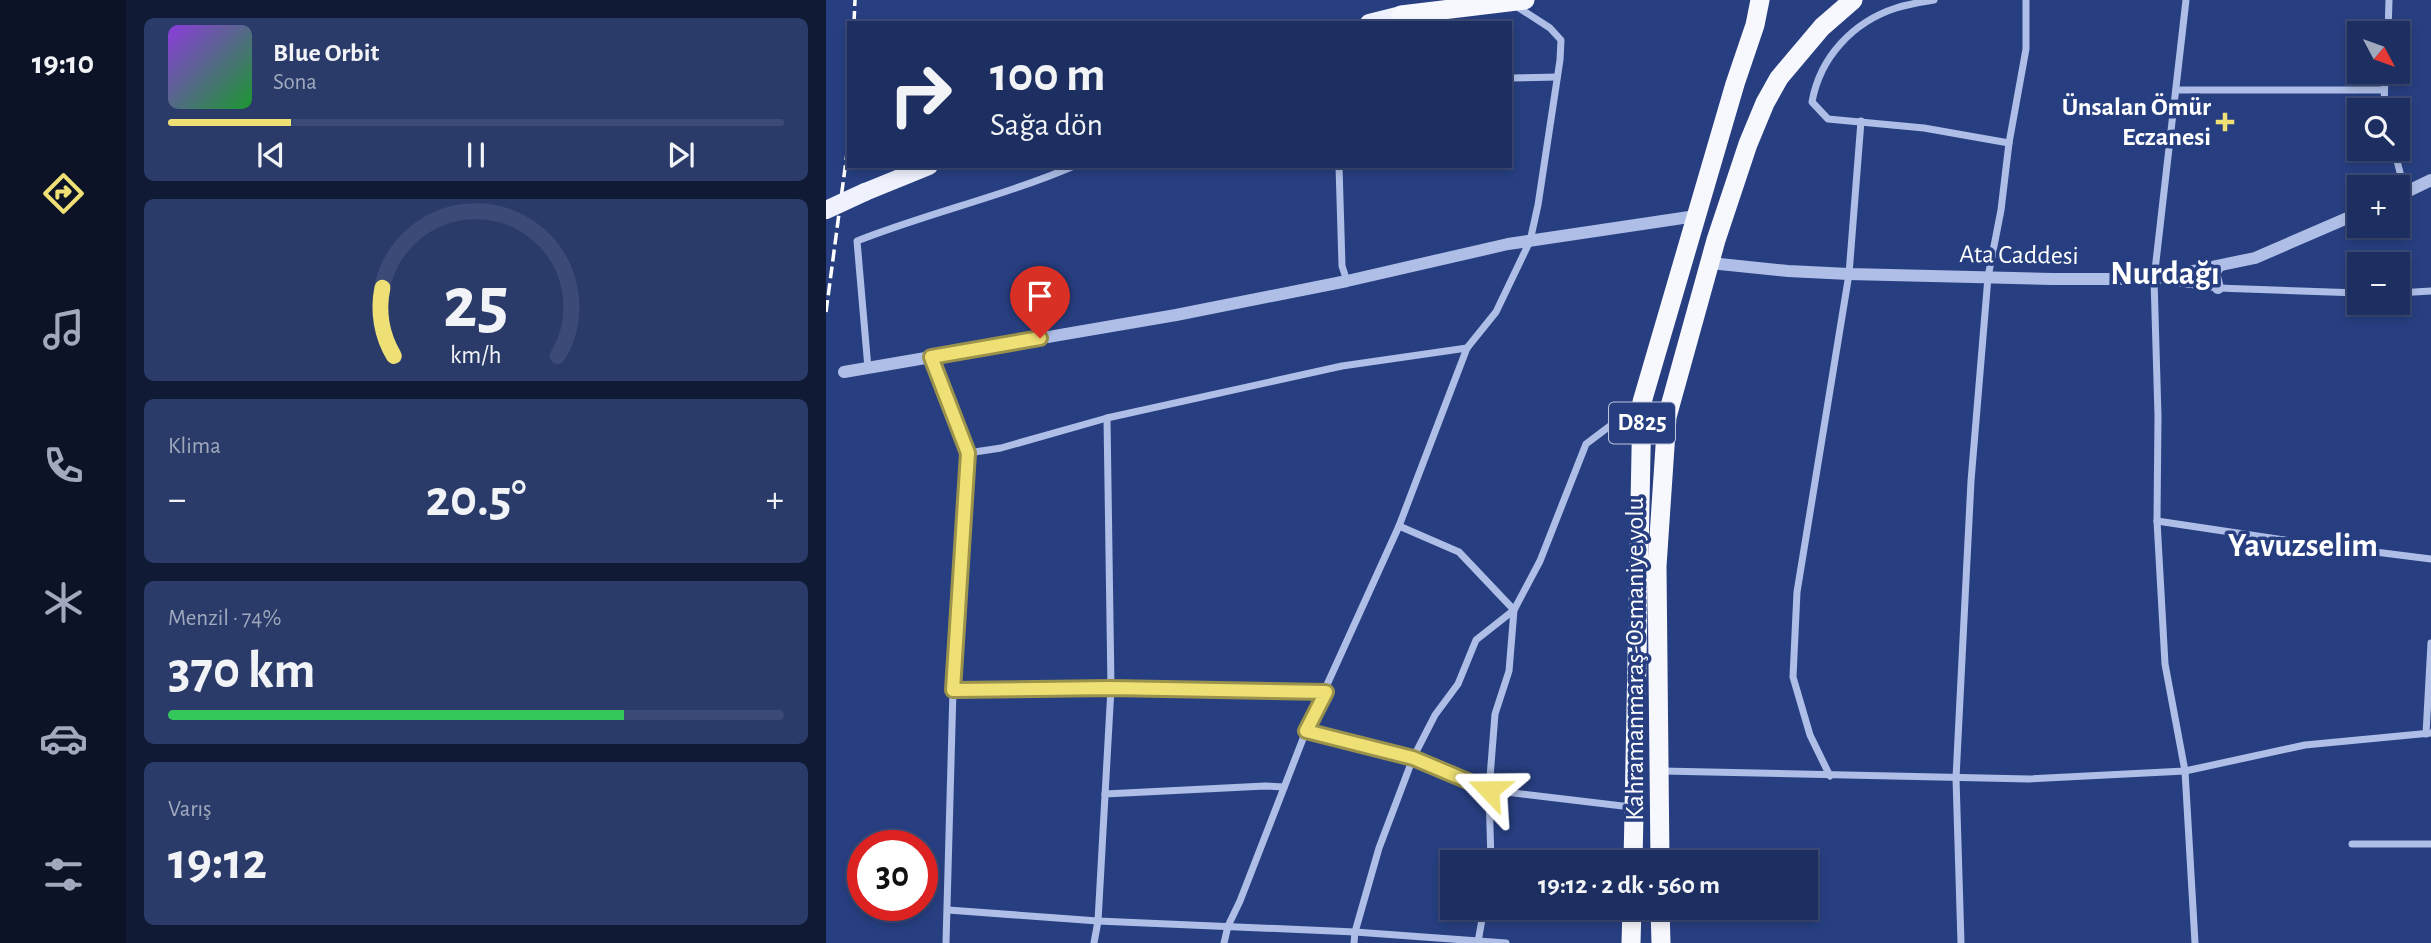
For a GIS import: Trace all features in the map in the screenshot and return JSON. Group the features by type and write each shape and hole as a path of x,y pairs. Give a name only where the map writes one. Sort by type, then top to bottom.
{"highway":[{"path":"1401,15 1462,0"},
{"name":"Kahramanmaraş-Osmaniye yolu","path":"1633,850 1642,402 1755,25 1760,0"},
{"name":"Kahramanmaraş-Osmaniye yolu","path":"1660,850 1657,566 1667,417 1710,263 1748,144 1765,103 1779,78 1822,27 1853,0"},
{"path":"1401,15 1518,1"},
{"path":"1631,943 1632,920"},
{"path":"1660,920 1661,943"}],"main road":[{"path":"1377,21 1401,15"},
{"path":"826,210 924,168"}],"street":[{"path":"1934,0 1896,8 1857,27 1830,54 1815,84 1812,102 1828,119 1924,128 2009,143"},
{"path":"1961,943 1956,778 1971,481 1988,277 2026,50 2026,0"},
{"path":"2186,0 2154,279 2158,416 2157,521 2165,664 2185,771 2195,943"},
{"path":"2388,21 2389,0"},
{"path":"1224,943 1228,926 1306,731 1326,692 1399,526 1467,348 1496,312 1530,241 1538,205 1561,40 1518,1"},
{"path":"1512,78 1556,77"},
{"path":"2384,84 2384,98"},
{"path":"2176,90 2384,90"},
{"path":"1830,776 1810,735 1793,677 1797,592 1849,274 1861,121"},
{"path":"868,368 857,241 1037,182 1069,168"},
{"path":"1339,168 1342,266 1347,281"},
{"path":"2410,190 2431,180"},
{"path":"844,372 1176,315 1530,241 1696,216"},
{"name":"Ata Caddesi","path":"1710,263 1849,274 2154,279 2255,258 2347,218"},
{"path":"2218,288 2214,273 2219,265"},
{"path":"2154,279 2218,288 2347,293"},
{"path":"2410,292 2431,290"},
{"path":"968,453 1001,448 1107,418 1342,366 1467,348"},
{"path":"931,357 968,453 953,690 946,943"},
{"path":"1491,850 1489,790 1495,714 1509,671 1514,610 1540,561 1586,444 1642,402"},
{"path":"1094,943 1098,921 1111,688 1107,418"},
{"path":"2157,521 2431,559"},
{"path":"1399,526 1459,552 1514,610"},
{"path":"1354,943 1379,848 1413,758 1435,715 1458,684 1476,640 1514,610"},
{"path":"1660,771 2029,779 2185,771 2305,744 2428,733 2431,643"},
{"path":"953,690 1111,688 1326,692"},
{"path":"1306,731 1413,758 1489,790 1633,807"},
{"path":"1105,794 1284,787"},
{"path":"2352,844 2431,844"},
{"path":"948,910 1098,921 1355,932 1506,943"},
{"path":"1478,941 1482,920"}],"railway":[{"path":"854,21 855,0"},
{"path":"826,312 847,153"}],"place":[{"name":"Ünsalan Ömür Eczanesi","path":"2225,122"}],"district":[{"name":"Nurdağı","path":"2165,274"},
{"name":"Yavuzselim","path":"2303,546"}],"route":[{"path":"1040,338 931,357 968,453 953,690 1111,688 1326,692 1306,731 1413,758 1489,790"}]}
